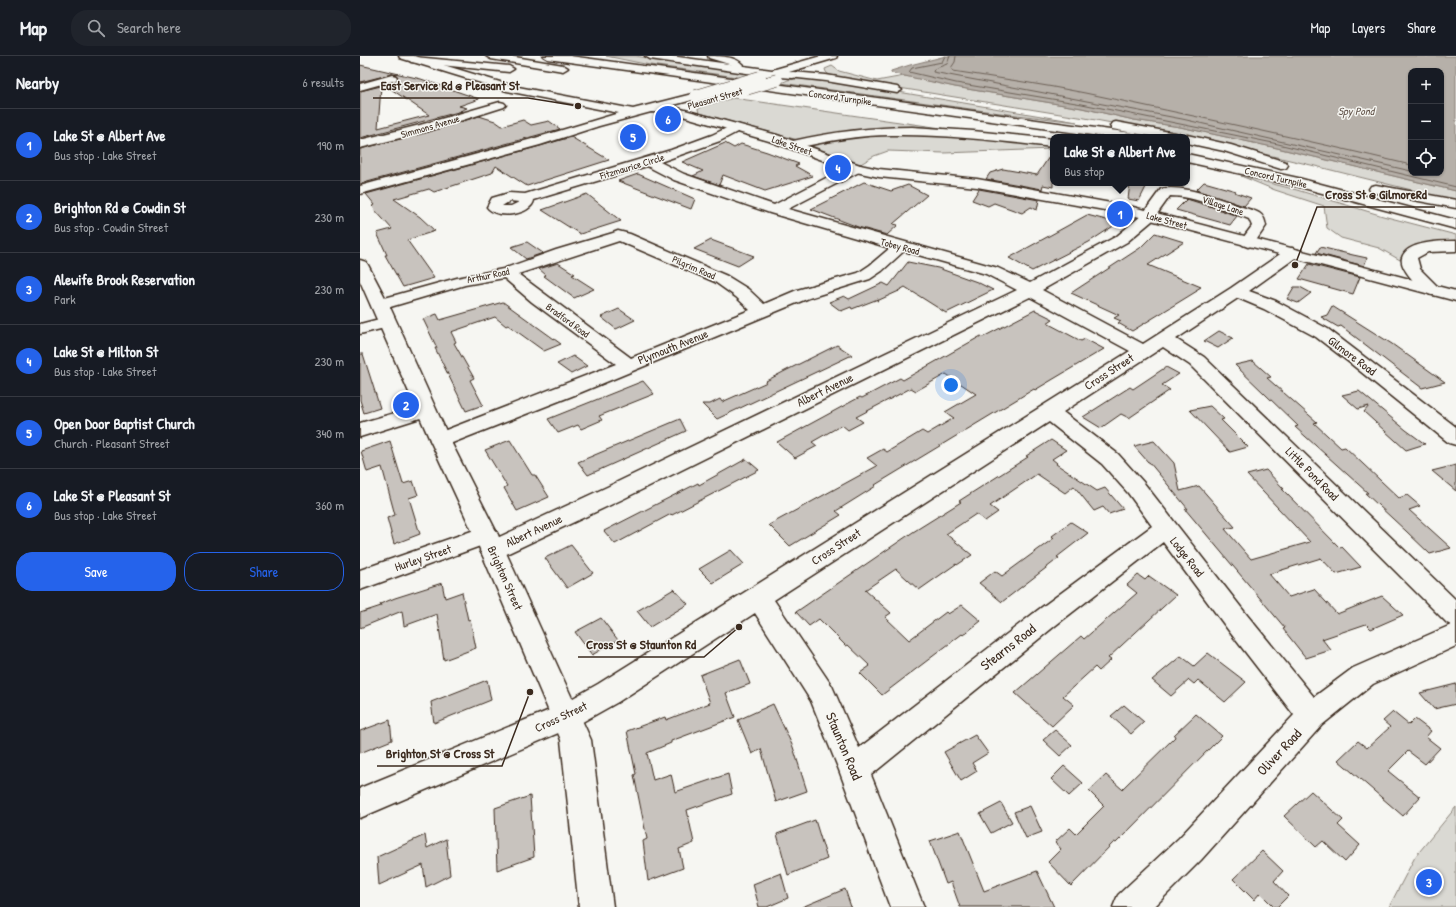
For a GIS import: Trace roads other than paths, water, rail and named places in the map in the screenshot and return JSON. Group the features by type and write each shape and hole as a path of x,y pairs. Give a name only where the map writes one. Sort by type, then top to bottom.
{"main road":[{"path":"404,56 511,89 600,107 636,112"},
{"name":"Concord Turnpike","path":"491,56 1108,134"},
{"name":"Concord Turnpike","path":"548,56 666,79 1050,136"},
{"path":"595,56 633,63 666,79"},
{"path":"650,56 736,68 775,76"},
{"path":"713,56 736,63 738,65 736,68"},
{"name":"Pleasant Street","path":"652,111 673,110 714,98 832,56"},
{"name":"Pleasant Street","path":"360,190 652,111 760,77 793,75 844,56"},
{"path":"415,60 567,75"},
{"path":"823,65 822,72 826,78"},
{"path":"793,75 826,78 911,92"},
{"path":"360,87 392,78"},
{"name":"Simmons Avenue","path":"360,144 424,128 500,105"},
{"path":"595,123 602,119 605,115 605,110 600,107"},
{"name":"Lake Street","path":"673,110 793,144 833,161 856,168 885,173 982,184 1149,215 1456,296"},
{"path":"1019,110 1158,134"},
{"name":"Lake Street","path":"636,112 652,111 735,128"},
{"name":"Pleasant Street","path":"536,142 595,123 636,112"},
{"name":"Fitzmaurice Circle","path":"526,198 703,143 735,128"},
{"path":"793,144 855,134 907,131 943,132 1050,143"},
{"path":"1190,140 1227,148 1288,167"},
{"name":"Concord Turnpike","path":"1190,147 1288,167 1348,182"},
{"name":"Concord Turnpike","path":"1190,159 1298,182 1456,225"},
{"name":"Tobey Road","path":"648,161 679,177 775,210 974,265 1002,275 1143,351"},
{"path":"775,210 856,168"},
{"path":"1456,204 1369,188 1456,211"},
{"name":"Village Lane","path":"1149,215 1166,192 1190,194 1218,202 1257,218 1258,226 1248,242"},
{"name":"Albert Avenue","path":"489,543 614,493 1030,290 1122,239 1149,215"},
{"name":"Arthur Road","path":"360,330 383,314 463,280 507,273 562,252 618,236"},
{"name":"Pilgrim Road","path":"618,236 625,237 721,279 742,293 762,311"},
{"name":"Plymouth Avenue","path":"440,440 570,390 803,294 864,276 876,268 901,246"},
{"path":"1433,290 1413,269 1410,262 1411,256 1416,251 1424,248 1456,246"},
{"name":"Cross Street","path":"360,803 567,716 629,681 758,596 1237,292 1292,253"},
{"name":"Brighton Street","path":"360,265 489,543 567,716 576,740 579,753 596,907"},
{"name":"Bradford Road","path":"507,273 538,298 629,365"},
{"name":"Gilmore Road","path":"1237,292 1270,305 1322,333 1456,438"},
{"name":"Little Pond Road","path":"1162,339 1198,362 1456,616"},
{"path":"360,430 426,410"},
{"name":"Lodge Road","path":"1048,411 1110,459 1136,488 1165,528 1312,716"},
{"name":"Stearns Road","path":"854,770 1098,577 1165,528"},
{"name":"Hurley Street","path":"360,580 489,543"},
{"name":"Staunton Road","path":"758,596 822,695 854,770 907,907"},
{"name":"Oliver Road","path":"1130,907 1190,848 1312,716 1363,676 1456,634"}],"water":[{"name":"Spy Pond","path":"946,56 1456,56 1456,191 1277,148 1180,127 1134,120 1082,108 955,87 891,73 891,71"}],"place":[{"name":"East Service Rd @ Pleasant St","path":"578,106"},
{"name":"Lake St @ Pleasant St","path":"668,119"},
{"name":"Open Door Baptist Church","path":"633,137"},
{"name":"Lake St @ Milton St","path":"838,168"},
{"name":"Lake St @ Albert Ave","path":"1120,214"},
{"name":"Cross St @ GilmoreRd","path":"1295,265"},
{"name":"Brighton Rd @ Cowdin St","path":"406,405"},
{"name":"Cross St @ Staunton Rd","path":"739,627"},
{"name":"Brighton St @ Cross St","path":"530,692"},
{"name":"Alewife Brook Reservation","path":"1429,882"}]}
